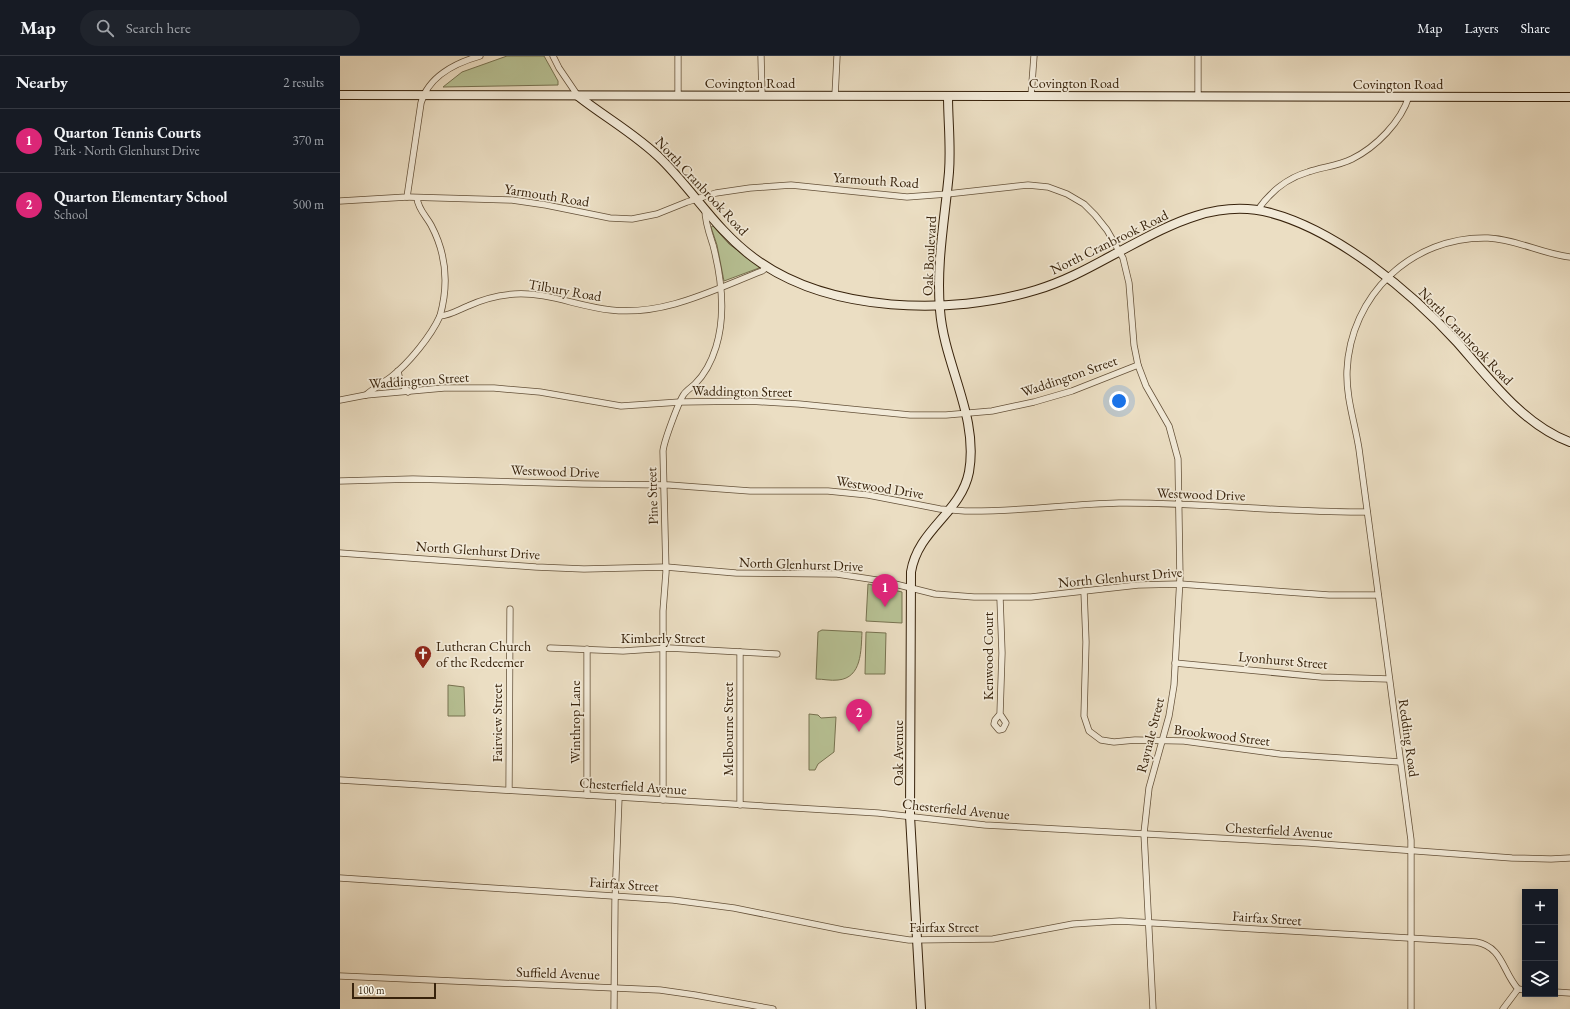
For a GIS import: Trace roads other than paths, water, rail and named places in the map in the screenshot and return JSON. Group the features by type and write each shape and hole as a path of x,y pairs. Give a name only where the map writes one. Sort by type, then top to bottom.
{"street":[{"path":"407,197 423,96 428,87 443,73 458,63 480,56"},
{"path":"552,56 564,78 578,96"},
{"path":"678,56 678,96"},
{"path":"761,56 762,96"},
{"path":"835,96 837,56"},
{"path":"1031,96 1034,56"},
{"path":"1198,56 1198,96"},
{"path":"340,95 578,96"},
{"name":"Covington Road","path":"578,96 1570,97"},
{"name":"North Cranbrook Road","path":"578,96 648,147 676,174 732,240 767,267 799,283 845,298 897,304 939,304 990,300 1034,290 1078,274 1163,229 1194,216 1225,210 1257,211 1282,217 1319,233 1350,252 1386,278 1436,320 1518,407 1548,431 1570,442"},
{"name":"Oak Boulevard","path":"948,96 950,148 947,194 940,247 939,304 949,358 966,414 970,448 969,472 962,493 950,510"},
{"path":"1257,211 1266,199 1287,182 1307,172 1352,159 1368,149 1382,137 1396,120 1404,109 1409,96"},
{"name":"Yarmouth Road","path":"340,201 407,197 512,200 622,219 649,216 696,199 730,190 791,186 887,196 947,194 1023,185 1037,185 1053,189 1076,199 1090,209 1107,230 1120,252 1129,283 1138,365 1146,386 1169,426 1175,444 1178,466"},
{"path":"366,395 398,371 430,333 440,316 446,283 444,261 440,244 430,223 420,209 417,198"},
{"name":"Pine Street","path":"663,800 663,648 666,567 663,446 684,394 704,372 716,347 721,318 720,287 714,250 705,219 705,210"},
{"name":"Redding Road","path":"1411,1009 1412,850 1388,678 1362,471 1348,396 1348,362 1351,343 1371,297 1386,278 1398,267 1422,252 1442,244 1471,238 1504,240 1570,257"},
{"name":"Tilbury Road","path":"440,316 449,316 482,300 516,294 549,297 612,310 644,310 673,305 762,271 767,267"},
{"name":"Waddington Street","path":"340,400 366,395 451,388 494,388 540,392 621,406 680,402 749,401 799,404 910,415 966,414 1014,407 1048,398 1138,365"},
{"path":"398,371 400,381 408,392"},
{"name":"Raynale Street","path":"1153,1009 1144,834 1149,788 1163,740 1171,704 1175,663 1180,584 1180,504 1178,466"},
{"name":"Westwood Drive","path":"340,481 406,479 664,485 737,491 847,492 950,510 980,511 1104,504 1180,504 1310,512 1367,512"},
{"name":"Oak Avenue","path":"920,1009 910,816 912,569 918,550 929,533 950,510"},
{"name":"North Glenhurst Drive","path":"340,553 543,567 592,569 666,567 736,573 850,575 940,595 1000,598 1138,585 1180,584 1313,594 1378,595"},
{"name":"Brookwood Street","path":"1084,591 1086,648 1084,716 1086,726 1093,735 1107,741 1163,740 1200,743 1280,754 1400,762"},
{"name":"Kenwood Court","path":"1000,598 1002,653 1000,714"},
{"name":"Fairview Street","path":"509,790 510,609"},
{"name":"Kimberly Street","path":"550,648 623,651 663,648 777,654"},
{"name":"Winthrop Lane","path":"587,649 587,795"},
{"name":"Melbourne Street","path":"740,652 740,806"},
{"name":"Lyonhurst Street","path":"1175,663 1320,677 1388,678"},
{"name":"Chesterfield Avenue","path":"340,780 910,816 985,825 1412,850 1509,858 1570,858"},
{"path":"614,1009 615,895 619,797"},
{"name":"Fairfax Street","path":"340,878 615,895 728,907 850,931 917,940 993,939 1073,924 1099,921 1148,922 1476,942 1489,946 1496,953 1511,981 1518,989"},
{"name":"Suffield Avenue","path":"340,976 614,987 695,994 773,1009"},
{"path":"1503,1009 1518,989 1522,990"},
{"path":"1558,992 1570,993"}],"place":[{"name":"Quarton Tennis Courts","path":"885,607"},
{"name":"Lutheran Church of the Redeemer","path":"423,669"},
{"name":"Quarton Elementary School","path":"859,732"}]}
